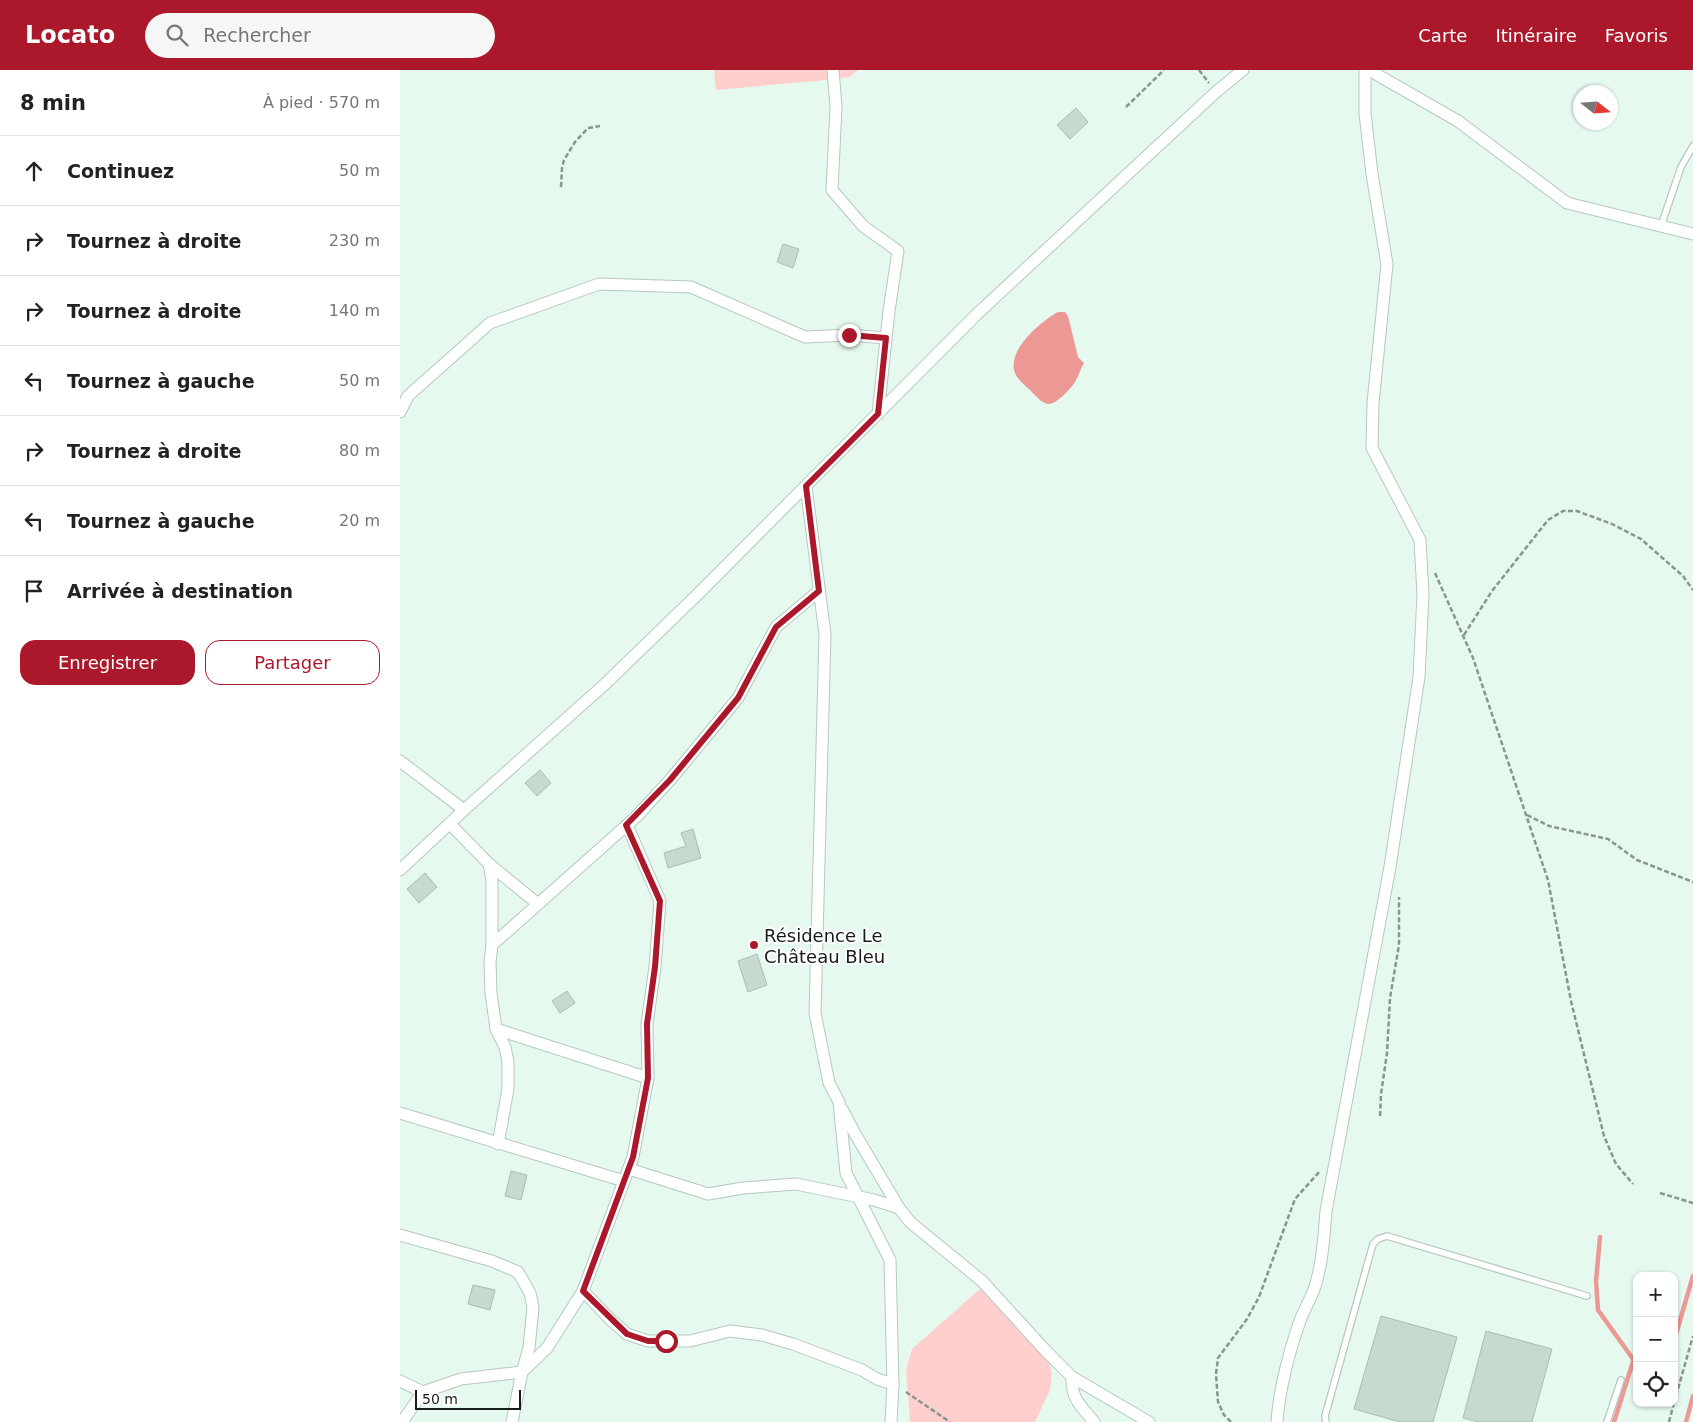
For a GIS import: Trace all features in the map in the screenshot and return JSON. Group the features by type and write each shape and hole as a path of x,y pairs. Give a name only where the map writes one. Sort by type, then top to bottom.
{"street":[{"path":"833,70 836,107 832,190 862,226 898,251 878,414"},
{"path":"400,870 604,685 697,595 976,314 1216,92 1243,70"},
{"path":"1276,1422 1291,1352 1301,1318 1316,1284 1324,1248 1326,1211 1390,867 1419,677 1423,594 1420,540 1372,448 1373,403 1387,264 1371,165 1365,113 1367,70 1458,121 1567,203 1693,234"},
{"path":"400,412 408,396 490,323 599,284 692,287 805,337 849,335 886,338"},
{"path":"806,486 825,634 815,1013 829,1083 854,1132 899,1208 910,1222 982,1281 1045,1350 1072,1376 1150,1422"},
{"path":"492,945 626,825 670,780 738,698 776,627 819,591"},
{"path":"400,762 464,810"},
{"path":"450,824 489,864 538,904"},
{"path":"402,1422 423,1392 461,1379 522,1372 547,1348 583,1291 633,1157 648,1078 647,1024 655,967 660,901 626,825"},
{"path":"489,864 492,880 491,993 496,1029 505,1047 508,1062 508,1089 498,1144"},
{"path":"496,1029 648,1078"},
{"path":"839,1102 846,1173 890,1260 894,1384 891,1422"},
{"path":"400,1113 624,1181"},
{"path":"628,1169 708,1194 743,1188 796,1184 899,1208"},
{"path":"400,1235 492,1261 518,1272 530,1293 533,1306 529,1348 512,1422"},
{"path":"583,1291 627,1334 648,1341 690,1341 730,1331 762,1335 793,1344 862,1370 877,1379 894,1384"},
{"path":"1072,1376 1075,1399 1094,1422"},
{"path":"400,1381 423,1392"}],"lane":[{"path":"1661,226 1682,167 1693,146"},
{"path":"1326,1422 1326,1416 1373,1244 1378,1239 1388,1236 1587,1296"},
{"path":"1607,1422 1620,1380"}],"path":[{"path":"1126,107 1164,70"},
{"path":"560,187 564,160 575,142 588,128 600,126"},
{"path":"1464,635 1492,591 1548,520 1564,511 1577,510 1612,524 1641,539 1683,576 1693,590"},
{"path":"1432,566 1473,658 1548,880 1571,1001 1604,1136 1616,1164 1633,1184"},
{"path":"1525,814 1549,826 1608,839 1637,860 1693,882"},
{"path":"1380,1116 1380,1094 1387,1053 1390,998 1399,945 1399,893"},
{"path":"1231,1422 1224,1415 1218,1402 1216,1374 1218,1358 1247,1319 1259,1296 1295,1199 1311,1179 1336,1157"},
{"path":"1660,1193 1693,1203"},
{"path":"1678,1389 1693,1336"},
{"path":"894,1384 950,1422"},
{"path":"1669,1422 1673,1407"}],"shaded area":[{"path":"714,70 858,70 850,77 716,90"},
{"path":"1058,312 1065,312 1068,316 1078,357 1084,363 1068,391 1060,399 1048,404 1041,400 1020,380 1015,373 1014,364 1020,346 1035,329"},
{"path":"980,1289 1048,1356 1052,1375 1050,1390 1035,1422 910,1422 906,1370 912,1349"}],"building":[{"path":"1076,108 1088,122 1070,139 1057,125"},
{"path":"783,244 799,249 793,268 777,262"},
{"path":"540,770 551,783 537,796 525,783"},
{"path":"693,829 701,858 668,868 664,853 686,846 681,833"},
{"path":"425,873 437,887 419,903 407,889"},
{"path":"757,954 767,985 748,992 738,961"},
{"path":"567,991 575,1003 560,1013 552,1001"},
{"path":"511,1171 527,1175 521,1200 505,1196"},
{"path":"473,1285 495,1290 490,1310 468,1304"},
{"path":"1381,1316 1457,1337 1433,1422 1400,1422 1354,1409"},
{"path":"1486,1331 1552,1349 1532,1422 1479,1422 1463,1418"}],"waterway":[{"path":"1600,1237 1596,1281 1598,1310 1633,1359"},
{"path":"1678,1327 1693,1276"},
{"path":"1614,1422 1633,1362"},
{"path":"1686,1422 1693,1396"}],"place":[{"name":"Résidence Le Château Bleu","path":"754,945"}],"route":[{"path":"666,1341 648,1341 627,1334 583,1291 633,1157 648,1078 647,1024 655,967 660,901 626,825 636,817 670,780 738,698 776,627 819,591 806,486 878,414 886,338 849,335"}]}
